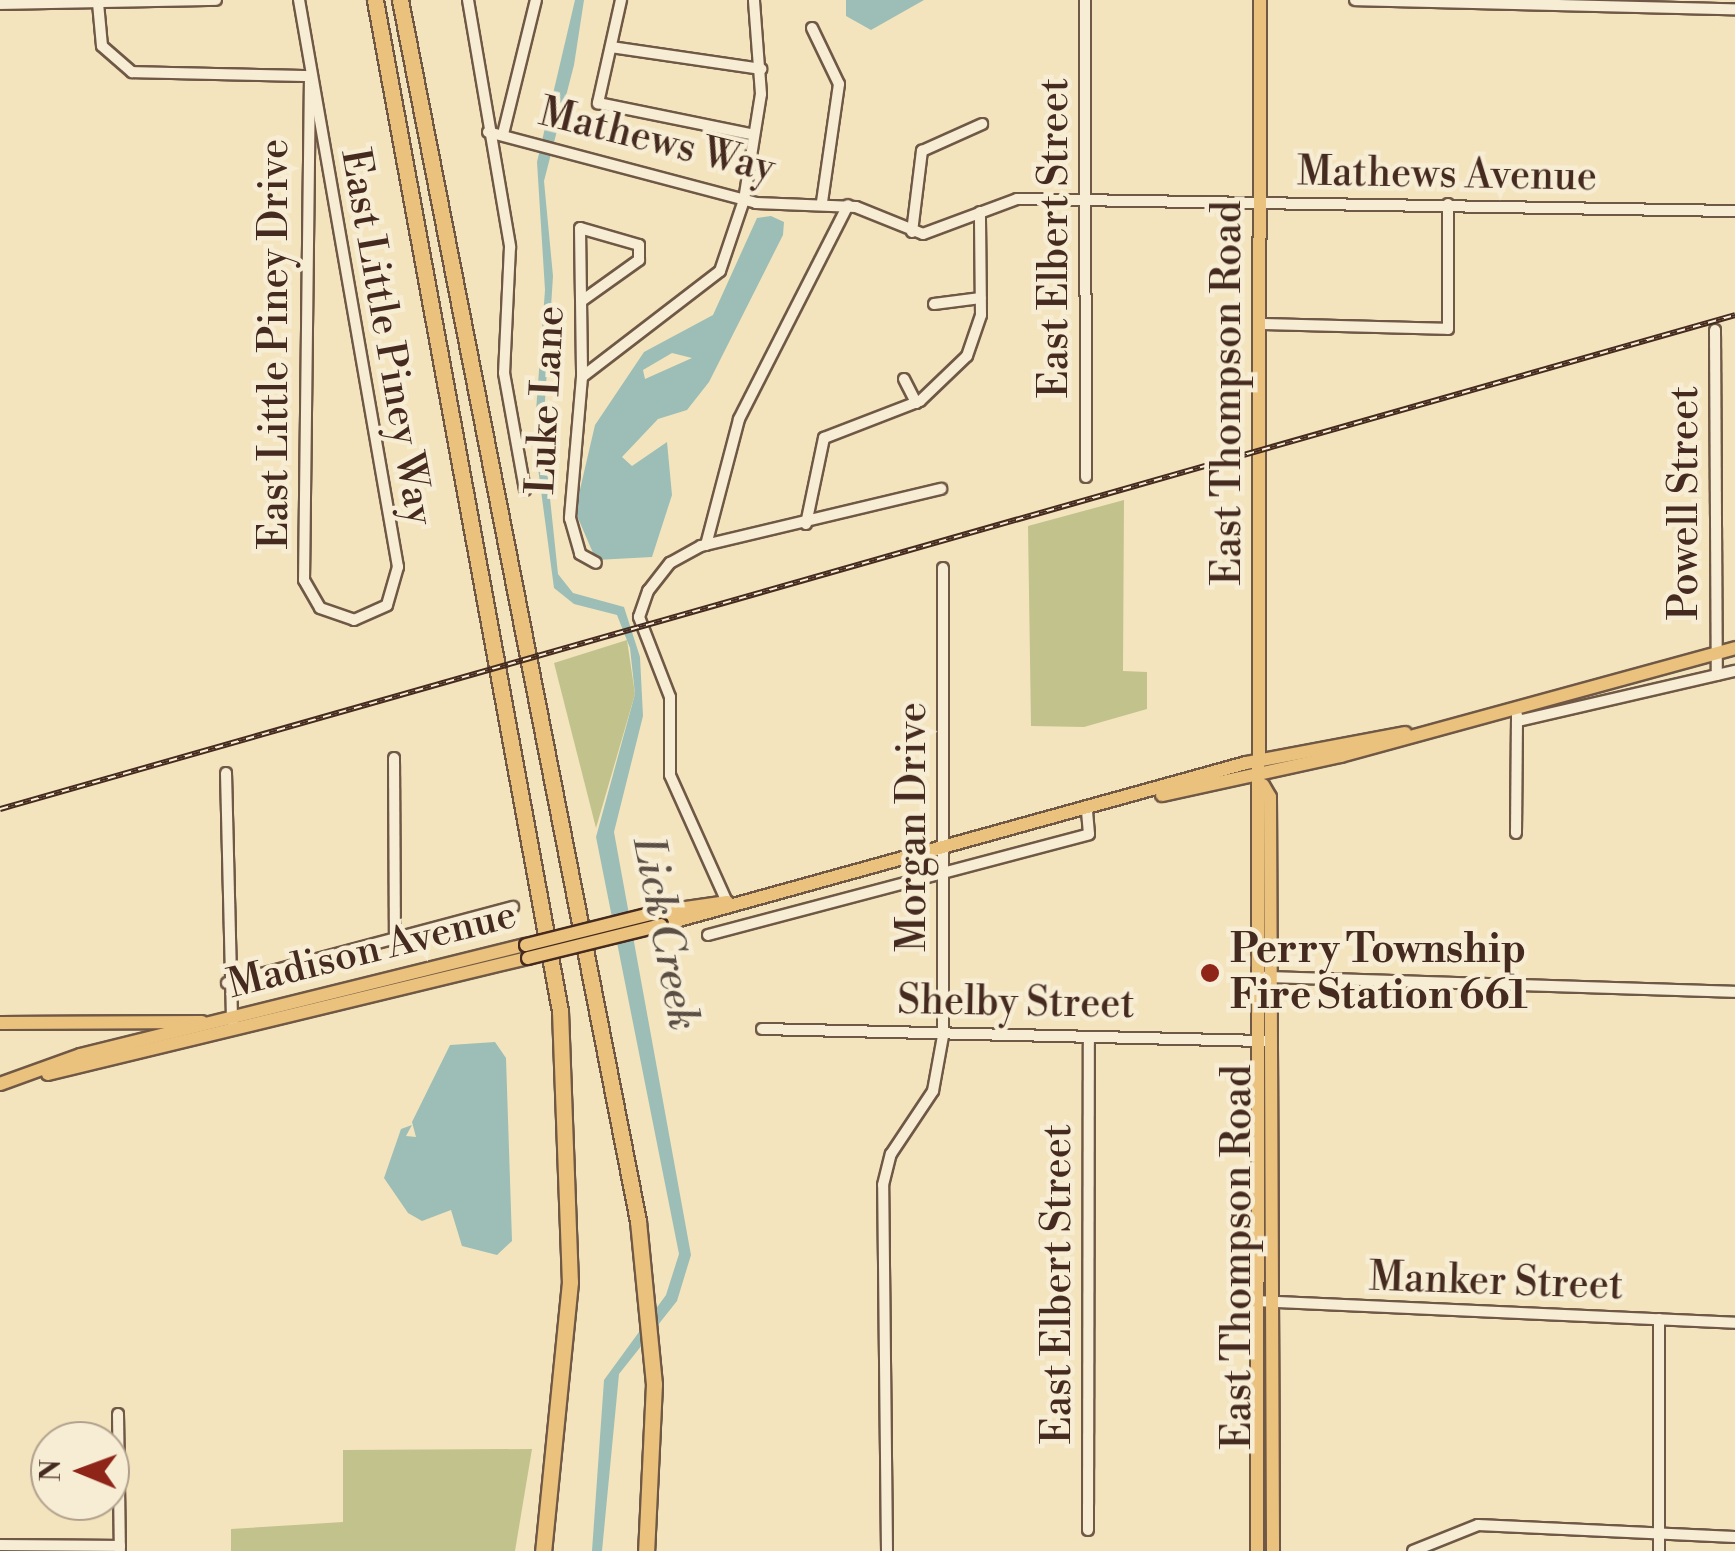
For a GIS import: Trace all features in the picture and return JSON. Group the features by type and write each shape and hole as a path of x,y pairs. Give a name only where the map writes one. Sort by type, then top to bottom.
{"highway":[{"path":"375,0 560,1011 571,1251 544,1551"},
{"path":"400,0 646,1282 653,1362 657,1551"},
{"path":"646,1551 654,1424"}],"main road":[{"name":"East Thompson Road","path":"1257,1550 1254,977 1263,780 1260,0"},
{"name":"Madison Avenue","path":"1146,796 1263,780 1405,733 1735,648"},
{"name":"Madison Avenue","path":"0,1084 210,1039 233,1026 1146,796 1263,759 1405,733"},
{"name":"East Thompson Road","path":"1263,780 1270,797 1273,1551"},
{"path":"0,1022 213,1022"},
{"name":"Madison Avenue","path":"36,1075 119,1046 213,1022 233,1026"},
{"path":"108,1023 210,1039"},
{"path":"108,1023 119,1046"},
{"path":"1257,1550 1273,1551"}],"street":[{"path":"0,4 216,0"},
{"path":"468,0 511,252 504,378 525,490"},
{"path":"503,134 536,0"},
{"path":"621,0 598,103 751,134"},
{"path":"582,377 713,283 744,200 761,69 754,0"},
{"name":"East Elbert Street","path":"1084,0 1086,477"},
{"path":"1355,0 1735,9"},
{"path":"98,2 102,46 132,72 310,76"},
{"name":"East Little Piney Way","path":"301,2 324,170 398,567 393,595 370,616 342,620 320,608"},
{"path":"812,28 839,84 822,202"},
{"path":"611,46 761,69"},
{"name":"East Little Piney Drive","path":"310,76 305,172 304,580 320,608"},
{"path":"806,524 824,438 916,403 964,362 981,298 980,212 943,232 912,232 922,151 982,124"},
{"name":"Mathews Way","path":"488,132 744,200 848,205 912,232"},
{"path":"305,172 324,170"},
{"name":"Mathews Avenue","path":"980,212 1013,200 1735,211"},
{"path":"1259,324 1448,329 1448,204"},
{"path":"706,545 739,419 848,205"},
{"name":"Luke Lane","path":"583,300 643,250 580,228 582,377 570,518 580,554 596,564"},
{"path":"934,304 981,298"},
{"name":"Powell Street","path":"1715,330 1717,675"},
{"path":"904,379 916,403"},
{"path":"726,902 672,783 669,694 641,628 648,591 673,560 706,545 941,489"},
{"name":"Morgan Drive","path":"887,1551 882,1185 891,1154 933,1091 944,1036 942,568"},
{"path":"1518,721 1735,671"},
{"path":"1514,703 1518,721 1516,833"},
{"path":"394,758 395,938"},
{"path":"226,773 227,983 233,1026"},
{"path":"708,935 1089,834 1087,811"},
{"path":"227,983 513,908"},
{"path":"1254,977 1735,992"},
{"name":"Shelby Street","path":"762,1028 944,1036 1270,1041"},
{"name":"East Elbert Street","path":"1088,1530 1089,1038"},
{"name":"Manker Street","path":"1255,1301 1735,1322"},
{"path":"1658,1319 1659,1551"},
{"path":"0,1545 120,1548 118,1414"},
{"path":"1413,1551 1481,1525 1735,1536"},
{"path":"1273,1551 1280,1551"}],"green space":[{"path":"1124,500 1123,671 1147,672 1147,709 1084,727 1031,726 1028,526"},
{"path":"627,640 635,694 596,828 554,663"},
{"path":"532,1449 515,1551 231,1551 231,1529 343,1522 343,1450"}],"water":[{"name":"Lick Creek","path":"575,0 584,0 574,65 544,181 553,276 543,432 558,574 573,593 624,607 640,657 643,716 614,832 691,1255 677,1301 619,1374 602,1551 592,1551 604,1380 666,1295 679,1254 596,837 635,694 630,648 617,615 574,604 554,588 534,438 545,290 537,162"},
{"path":"846,0 924,0 871,30 846,16"},
{"path":"771,216 784,222 783,235 709,382 687,410 658,419 622,457 632,466 667,442 672,495 652,557 596,560 575,511 595,425 644,352 713,315 757,218","holes":["672,353 692,358 645,379 643,370"]},
{"path":"495,1042 506,1058 512,1241 497,1255 462,1246 451,1210 422,1221 408,1213 384,1178 401,1129 412,1125 406,1136 416,1137 412,1122 450,1045"}],"railway":[{"path":"0,809 1735,315"}],"place":[{"name":"Perry Township Fire Station 661","path":"1210,973"}]}
